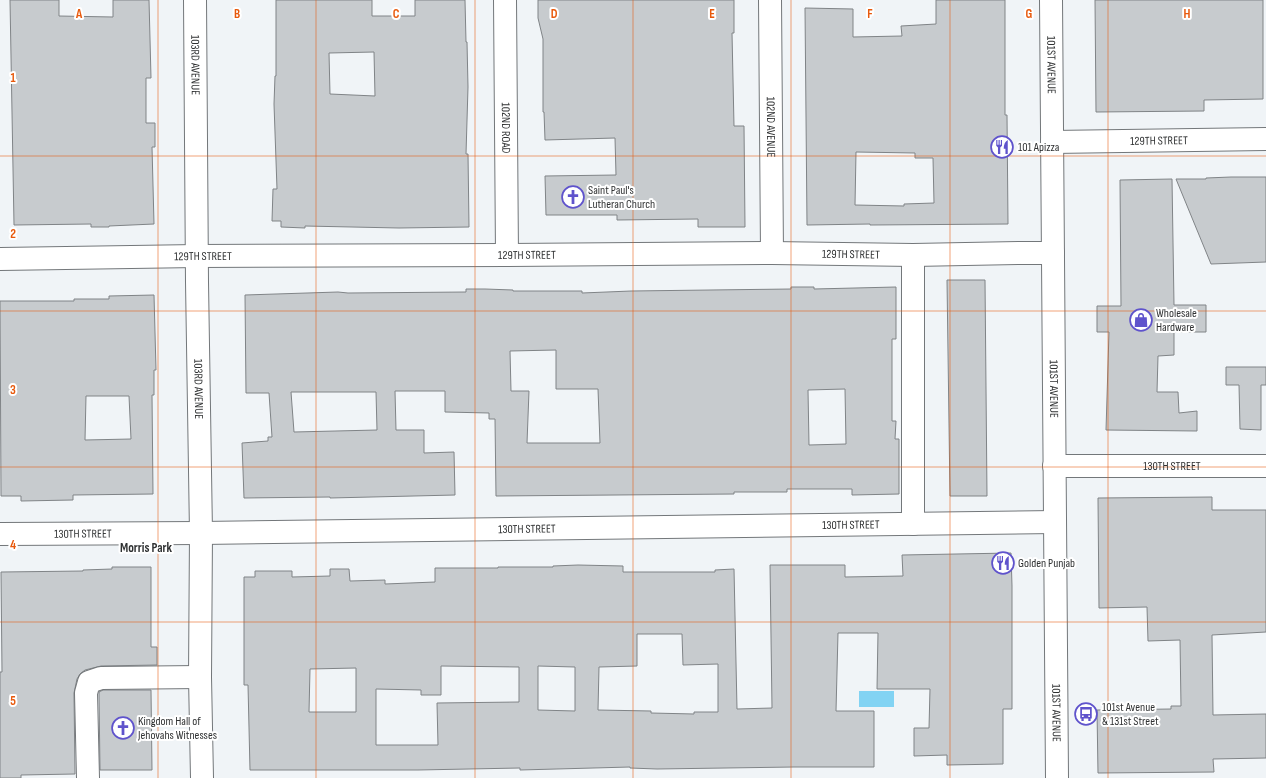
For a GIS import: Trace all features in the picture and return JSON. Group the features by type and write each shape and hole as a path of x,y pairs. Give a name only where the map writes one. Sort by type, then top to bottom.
{"street":[{"name":"103RD AVENUE","path":"195,0 201,533 200,677 202,778"},
{"name":"102ND ROAD","path":"505,0 507,255"},
{"name":"102ND AVENUE","path":"770,0 772,253"},
{"name":"101ST AVENUE","path":"1051,0 1057,778"},
{"name":"129TH STREET","path":"1052,142 1266,139"},
{"name":"129TH STREET","path":"0,259 197,256 772,253 913,255 1053,253"},
{"path":"912,524 913,255"},
{"name":"130TH STREET","path":"1054,466 1266,466"},
{"name":"130TH STREET","path":"0,534 201,533 1055,522"},
{"path":"88,778 86,693 89,682 101,678 200,677"}],"water":[{"path":"859,691 894,691 894,707 859,707"}],"building":[{"path":"10,0 59,0 59,16 113,17 113,0 149,0 151,78 146,78 146,123 155,123 155,147 152,147 154,224 109,227 91,227 91,224 14,225"},
{"path":"276,0 372,0 372,16 415,16 415,0 465,0 468,87 466,154 468,154 469,227 399,228 305,226 305,228 281,227 281,221 272,221 273,189 277,189 274,104 276,76","holes":["374,52 375,96 330,94 329,53"]},
{"path":"538,0 734,0 734,33 732,33 734,126 744,126 745,227 698,227 698,219 617,220 617,215 546,215 545,176 616,175 615,138 545,140 543,112 543,39 538,18"},
{"path":"936,0 1005,0 1005,115 1007,115 1008,224 807,225 805,8 853,9 853,37 902,36 901,26 936,24","holes":["856,152 915,153 915,158 933,158 934,203 904,204 904,206 855,205"]},
{"path":"1095,0 1263,0 1263,99 1204,100 1204,111 1096,112"},
{"path":"1266,177 1266,262 1211,264 1176,179"},
{"path":"1172,179 1174,305 1206,305 1206,332 1174,332 1174,355 1158,356 1157,392 1178,392 1179,413 1197,411 1197,431 1106,430 1109,332 1097,332 1097,306 1121,306 1120,180"},
{"path":"947,280 985,280 987,496 950,496"},
{"path":"791,287 814,287 814,289 896,287 896,339 892,339 892,421 896,421 895,439 899,439 899,494 852,495 852,489 787,489 787,492 734,492 734,494 496,496 495,419 489,419 489,413 445,412 445,391 395,391 396,430 424,430 424,453 454,452 455,495 330,498 244,498 242,443 268,441 268,437 272,437 269,393 246,393 245,295 338,292 466,292 466,289 582,291 582,293 791,289","holes":["556,350 556,389 598,389 600,443 527,443 529,391 511,391 510,351","845,389 846,444 809,445 808,390","291,392 376,392 377,430 294,432"]},
{"path":"154,295 156,370 154,370 154,395 152,395 153,494 73,495 73,500 21,501 21,496 1,496 0,301 74,301 74,299 109,299 109,296","holes":["86,396 129,396 131,439 85,440"]},
{"path":"1226,367 1266,367 1266,385 1261,385 1261,430 1240,429 1239,385 1226,385"},
{"path":"1212,497 1212,510 1266,510 1266,632 1212,635 1213,715 1266,714 1266,758 1213,759 1214,772 1098,773 1097,710 1171,709 1171,706 1181,706 1180,640 1148,641 1147,607 1099,608 1098,498"},
{"path":"1011,553 1012,709 1003,709 1003,764 947,765 947,755 914,756 914,728 929,728 930,689 877,689 878,633 838,633 836,711 874,711 874,767 657,769 630,767 520,770 520,768 418,770 250,770 248,685 244,685 244,577 255,577 255,571 292,571 292,577 330,576 330,569 349,569 350,581 385,580 385,584 435,582 435,568 553,567 578,565 623,566 623,572 715,572 715,570 734,569 737,709 772,708 770,565 845,565 845,577 903,576 902,555","holes":["637,634 682,634 683,665 718,664 718,712 694,712 694,714 651,713 651,711 598,710 599,667 637,666","441,666 519,667 519,702 437,703 438,745 376,745 376,689 421,690 421,695 441,695","538,666 575,667 575,711 538,710","356,668 356,712 309,712 310,669"]},
{"path":"112,567 151,567 151,647 157,647 157,665 101,666 85,670 80,674 77,679 74,693 75,774 21,775 21,778 0,778 0,672 2,672 1,572 83,571 112,569"},
{"name":"Kingdom Hall of Jehovahs Witnesses","path":"103,690 151,690 152,770 100,770 99,692"}],"place":[{"name":"101 Apizza","path":"1002,147"},
{"name":"Saint Paul's Lutheran Church","path":"573,197"},
{"name":"Wholesale Hardware","path":"1141,320"},
{"name":"Golden Punjab","path":"1003,563"},
{"name":"101st Avenue & 131st Street","path":"1086,714"},
{"name":"Kingdom Hall of Jehovahs Witnesses","path":"123,728"}],"district":[{"name":"Morris Park","path":"146,548"}]}
